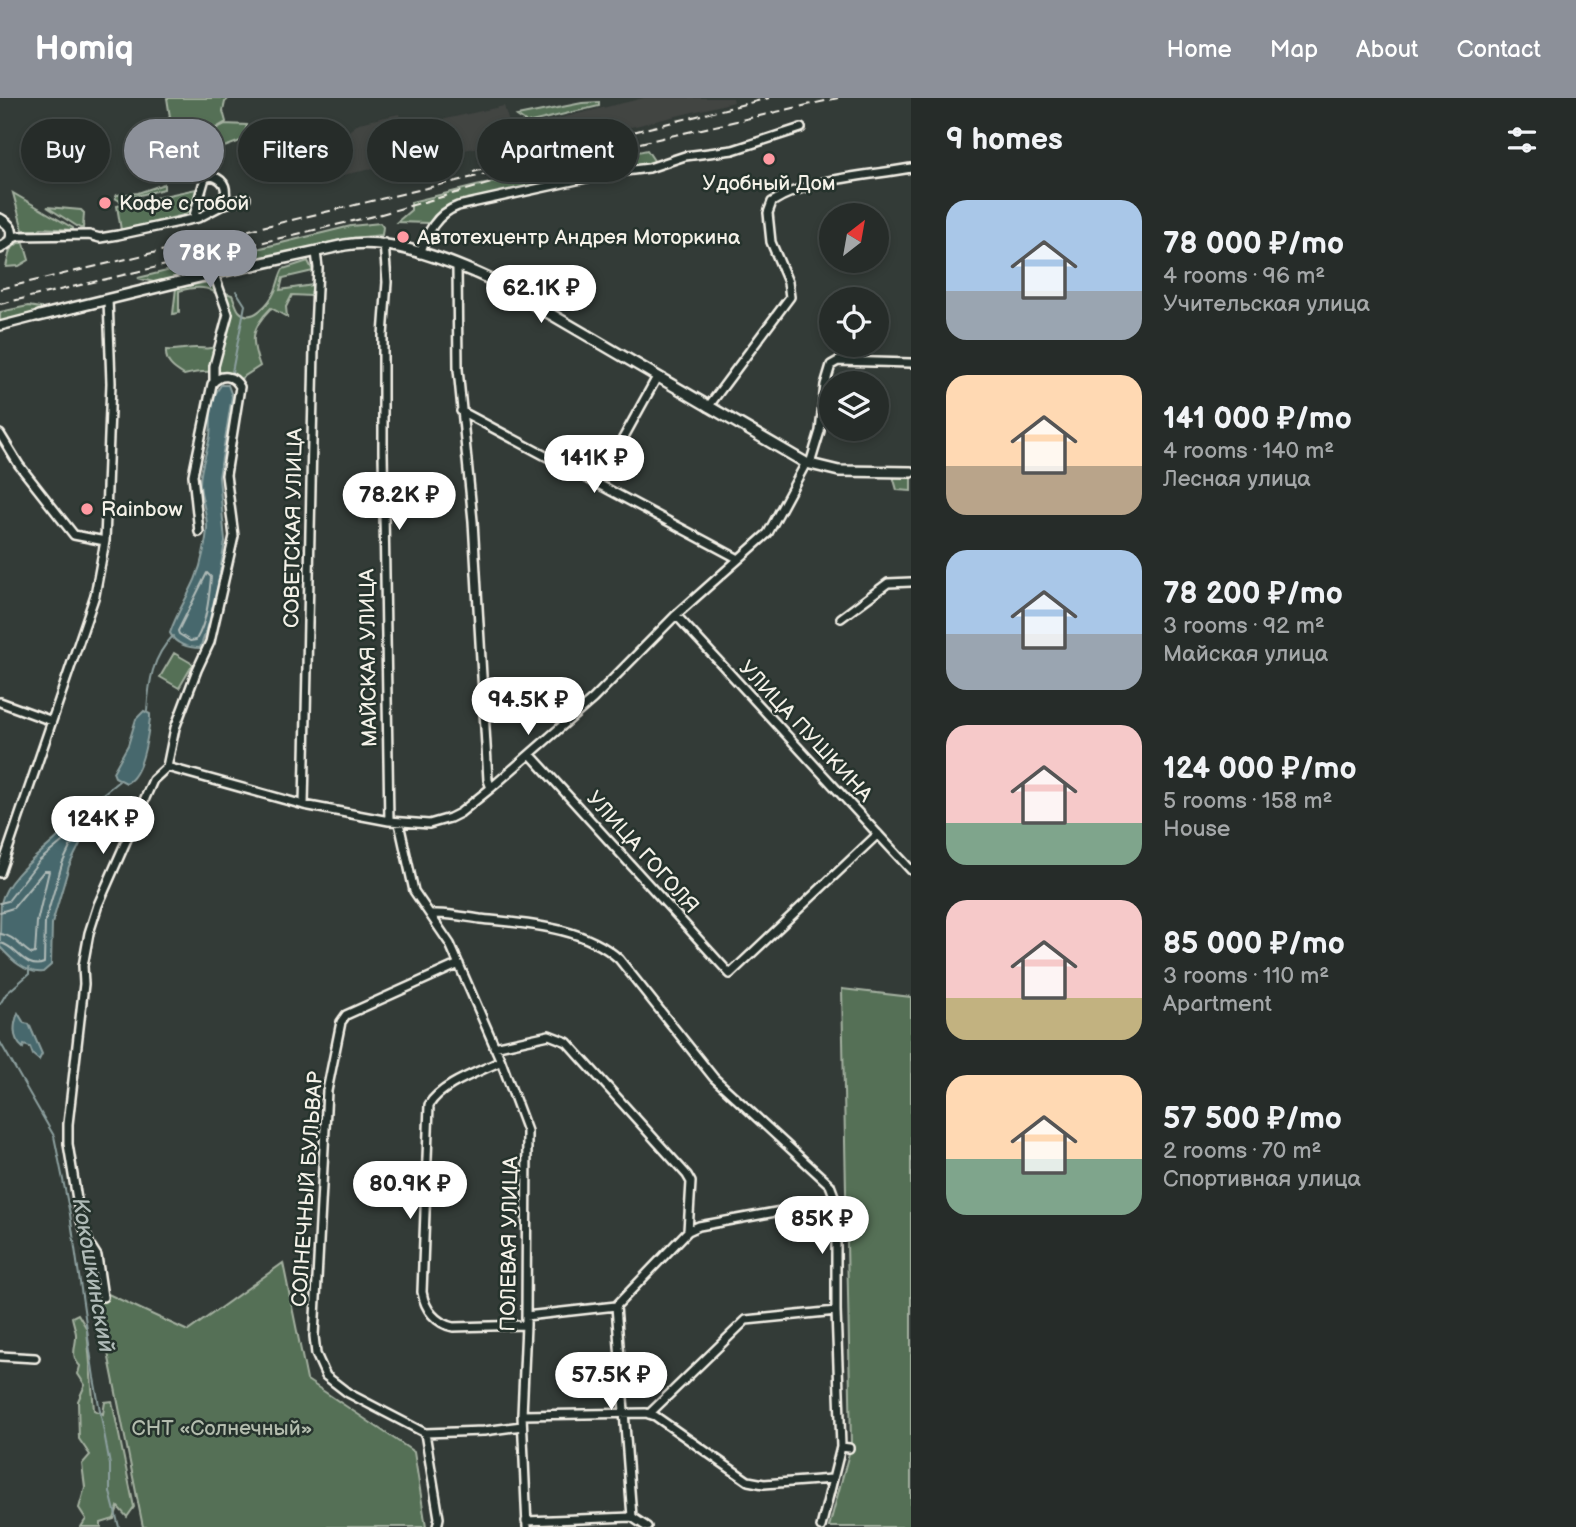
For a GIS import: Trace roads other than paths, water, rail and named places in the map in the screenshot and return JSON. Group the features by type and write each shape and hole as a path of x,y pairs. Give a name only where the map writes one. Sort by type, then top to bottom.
{"street":[{"path":"420,254 436,220 458,206 609,173 649,168 685,156 733,149 801,128"},
{"path":"708,407 790,297 788,282 771,242 768,209 777,199 814,185 911,168"},
{"path":"193,219 205,178 212,176 223,182 226,189 225,204"},
{"path":"14,235 105,237 193,219 207,215 225,204 246,198"},
{"path":"0,219 9,224 14,235"},
{"path":"0,248 8,244 14,235"},
{"path":"0,326 316,251 360,243 384,243 457,266 513,292 808,464 839,471 911,472"},
{"name":"МАЙСКАЯ УЛИЦА","path":"384,243 387,282 383,336 383,452 389,821"},
{"name":"СОВЕТСКАЯ УЛИЦА","path":"304,805 316,251"},
{"path":"457,266 458,369 472,508 488,779 491,788"},
{"path":"199,532 194,466 217,379 214,366 228,314 214,274"},
{"path":"0,873 95,595 105,541 110,396 108,299"},
{"path":"167,767 304,805 399,823 440,822 460,813 593,699 737,558 768,533 808,464 820,431 825,384 831,365 838,361 911,363"},
{"path":"103,1297 97,1256 88,1242 80,1219 68,1144 84,984 83,966 91,925 132,823 153,780 167,767 176,728 210,642 234,536 226,475 240,387 232,378 225,376 217,379"},
{"path":"599,482 657,377"},
{"path":"461,411 599,482 737,558"},
{"path":"0,434 19,465 74,535 105,541"},
{"path":"841,618 888,583 911,582"},
{"name":"УЛИЦА ПУШКИНА","path":"677,615 911,870"},
{"path":"0,702 52,721"},
{"name":"УЛИЦА ГОГОЛЯ","path":"530,754 730,974 878,834"},
{"name":"ПОЛЕВАЯ УЛИЦА","path":"399,823 414,891 446,936 527,1131 526,1321 522,1415 527,1524"},
{"path":"0,844 10,845"},
{"path":"432,914 522,924 571,933 612,953 714,1078 830,1185 836,1202 836,1311 845,1447 832,1479 821,1527"},
{"name":"СОЛНЕЧНЫЙ БУЛЬВАР","path":"459,964 346,1015 341,1022 327,1091 314,1336 316,1354 326,1376 348,1393 425,1433 484,1431 522,1426"},
{"path":"494,1047 549,1035 567,1042 687,1175 691,1182 688,1231"},
{"path":"500,1061 442,1090 429,1105 422,1292 426,1306 442,1324 453,1327 526,1321 616,1306 688,1231 701,1225 836,1202"},
{"path":"616,1306 632,1517"},
{"path":"649,1413 746,1320 836,1311"},
{"path":"0,1356 34,1358"},
{"path":"522,1415 649,1413 752,1482 764,1484 832,1479"},
{"path":"425,1433 439,1518 437,1527"},
{"path":"527,1524 632,1517 647,1527"}],"water":[{"path":"221,385 228,385 232,396 219,477 225,541 214,610 200,648 195,648 179,643 170,633 197,576 207,533 200,478 210,436 211,405"},
{"path":"144,711 150,714 150,718 143,755 136,773 126,783 115,777 113,772 128,745 136,719"},
{"path":"91,797 101,799 104,812 95,827 83,838 69,866 52,924 51,965 43,972 30,971 14,961 0,947 1,903 4,893 17,875 60,835"},
{"path":"18,1013 24,1023 29,1024 42,1054 39,1060 30,1047 24,1045 23,1048 17,1041 14,1027"}],"waterway":[{"path":"232,372 245,305 236,291"},
{"name":"Кокошкинский","path":"147,711 156,661 173,636"},
{"name":"Кокошкинский","path":"99,797 119,781"},
{"name":"Кокошкинский","path":"0,1004 6,994 29,974 29,968"},
{"name":"Кокошкинский","path":"0,1042 54,1136 70,1214 94,1378 110,1465 110,1492 119,1527"}],"railway":[{"path":"473,172 769,98"},
{"path":"0,304 374,216 609,150 838,98"},
{"path":"0,289 477,176"}],"place":[{"name":"Удобный Дом","path":"769,159"},
{"name":"Кофе с тобой","path":"105,203"},
{"name":"Автотехцентр Андрея Моторкина","path":"403,237"},
{"name":"Rainbow","path":"87,509"}],"park label":[{"name":"СНТ «Солнечный»","path":"222,1428"}]}
